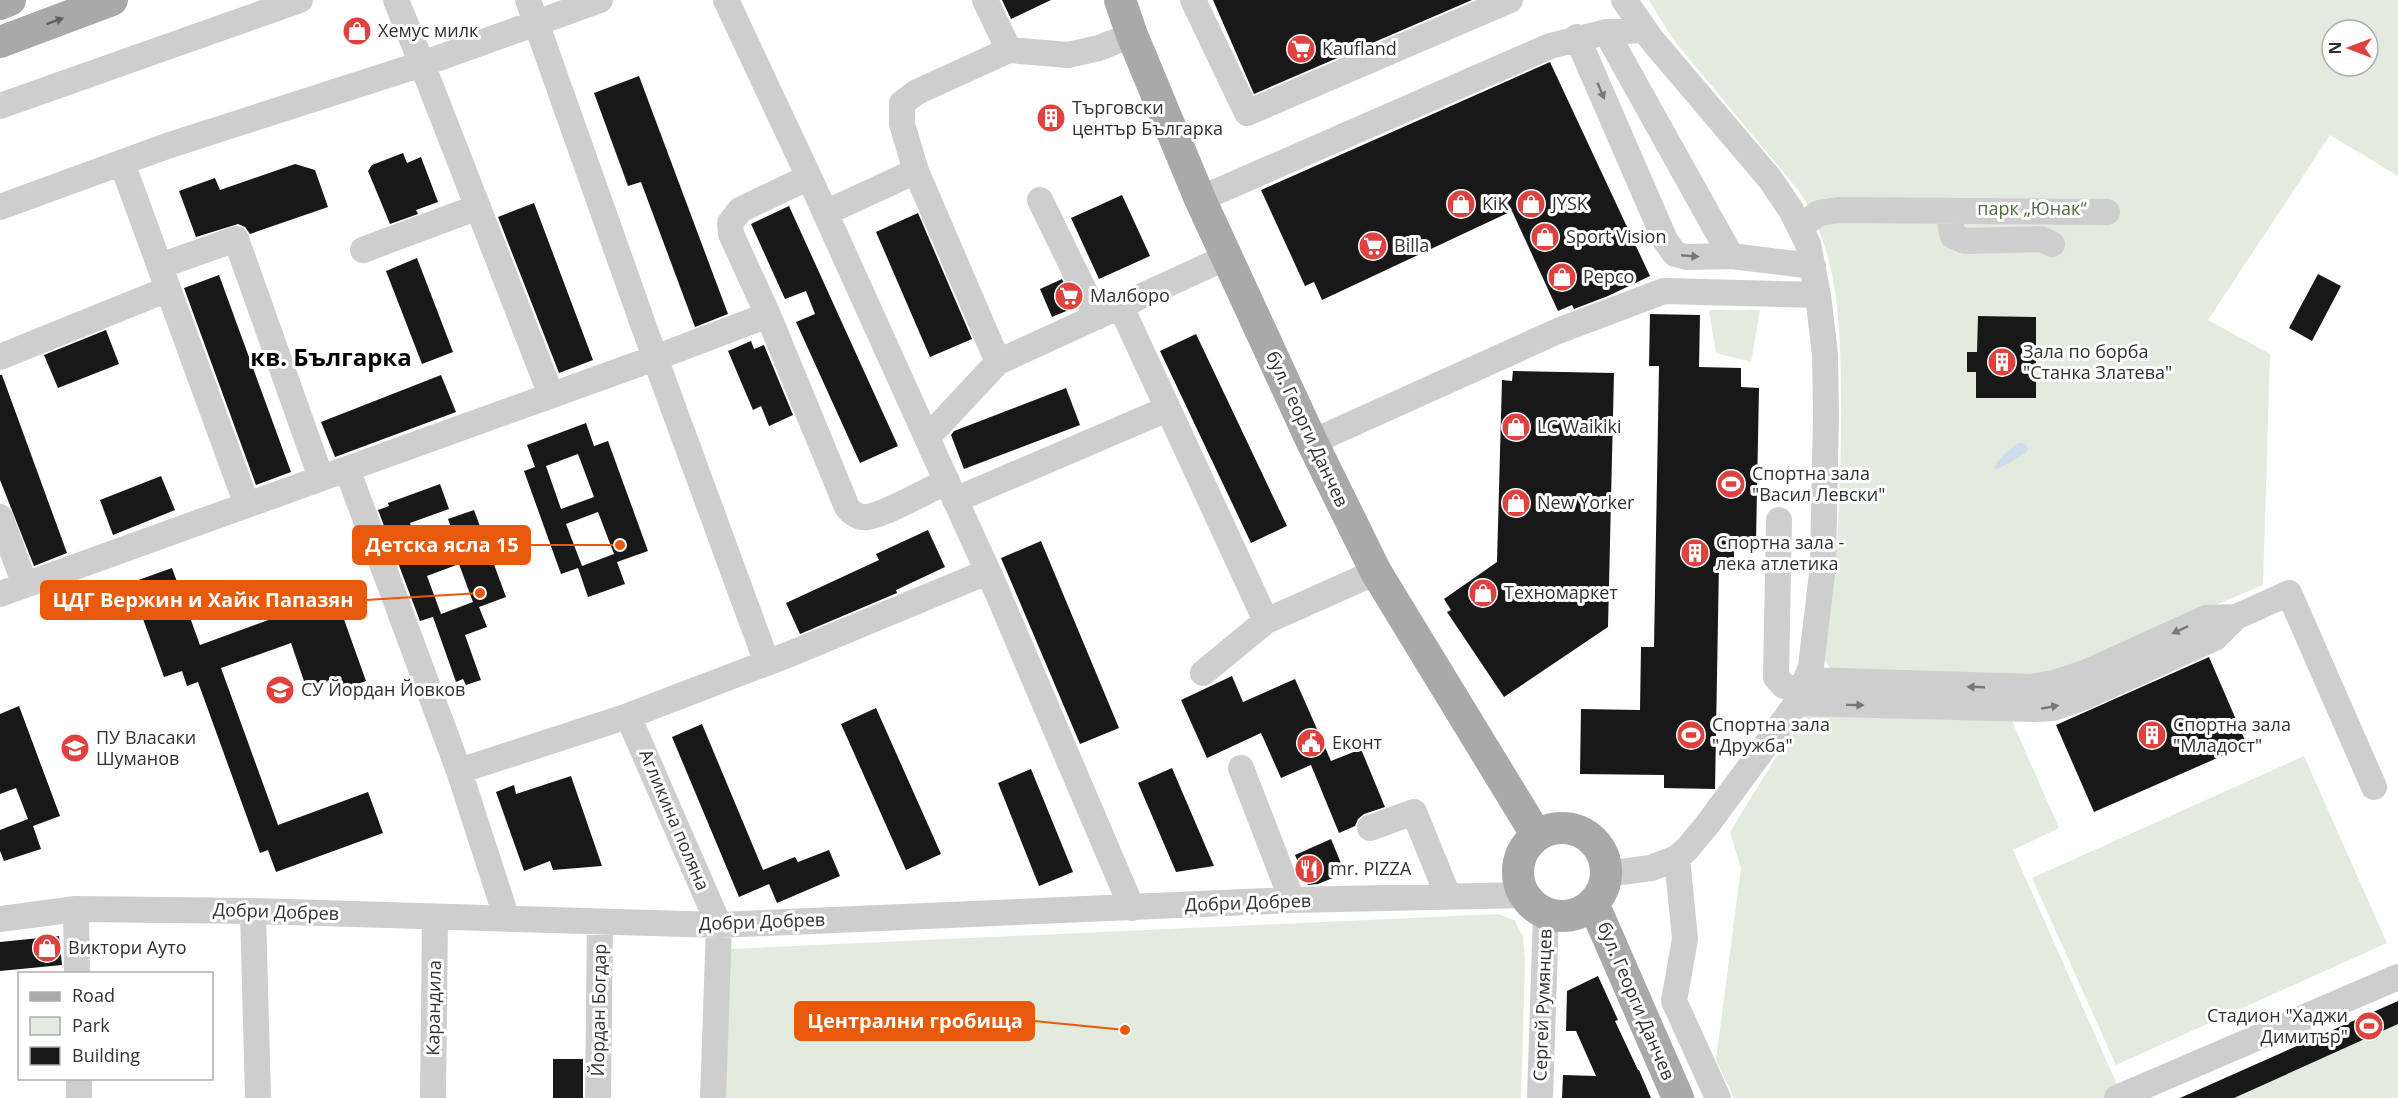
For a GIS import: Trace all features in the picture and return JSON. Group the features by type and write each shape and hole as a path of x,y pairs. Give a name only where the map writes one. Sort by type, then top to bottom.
{"main road":[{"path":"0,4 10,0"},
{"path":"0,42 112,0"},
{"name":"бул. Георги Данчев","path":"1120,0 1132,35 1200,199 1312,442 1376,572 1537,836"},
{"path":"1556,828 1570,829 1594,842 1602,854 1606,874 1601,893 1593,903 1575,914 1560,916 1535,904 1518,876 1519,863 1524,851 1537,836 1556,828"},
{"name":"бул. Георги Данчев","path":"1593,903 1678,1098"}],"street":[{"path":"0,106 300,0"},
{"path":"396,0 551,395"},
{"path":"528,0 655,358 779,658"},
{"path":"0,207 122,163 422,64 600,0"},
{"path":"726,0 951,491 1132,908"},
{"path":"986,0 1010,51"},
{"path":"1193,0 1247,113 1510,0"},
{"path":"1606,874 1651,868 1677,858 1699,837 1802,691 1816,640 1823,565 1825,355 1813,266 1800,227 1770,179 1645,30 1624,0"},
{"path":"1200,199 1550,46 1577,37 1606,32 1645,30"},
{"path":"1606,32 1731,256"},
{"path":"998,362 916,171 902,124 902,103 916,92 1010,51 1068,56 1099,48 1132,35"},
{"path":"1577,37 1665,240 1675,254 1687,257 1731,256 1813,266"},
{"path":"122,163 247,505"},
{"path":"825,213 916,171"},
{"path":"809,177 740,210 730,223 731,234 768,315 844,501 851,512 871,517 951,491 1167,409"},
{"path":"1040,200 1097,318"},
{"path":"363,250 478,207"},
{"path":"1800,227 1818,213 1838,210 2107,212"},
{"path":"1950,211 1953,236 1965,241 2041,239 2052,244"},
{"path":"0,357 164,278 236,239 321,478"},
{"path":"927,438 998,362 1227,257"},
{"path":"1312,442 1558,331 1665,291 1818,295"},
{"path":"1121,307 1266,621"},
{"path":"0,594 655,358 768,315"},
{"path":"347,469 459,771 507,919"},
{"path":"0,517 25,585"},
{"path":"1779,520 1776,677 1784,686 1802,691 2032,687 2054,683 2087,672 2206,618 2236,617 2289,593 2374,787"},
{"path":"459,771 628,716 779,658 987,572"},
{"path":"1203,673 1266,621 1376,572"},
{"name":"Агликина поляна","path":"628,716 719,925 713,1098"},
{"path":"1241,768 1292,900"},
{"path":"1370,828 1414,812 1448,896"},
{"path":"1677,858 1686,939 1674,1001 1718,1098"},
{"name":"Добри Добрев","path":"0,919 76,909 253,911 719,925 1292,900 1448,896 1535,904"},
{"name":"Сергей Румянцев","path":"1535,904 1540,1098"},
{"path":"76,909 77,972"},
{"path":"253,911 258,1098"},
{"name":"Карандила","path":"433,1098 435,917"},
{"name":"Йордан Богдар","path":"598,1098 600,923"},
{"path":"2117,1098 2398,977"},
{"path":"79,1080 79,1098"}],"green space":[{"name":"парк „Юнак“","path":"1649,0 2398,0 2398,176 2330,135 2208,320 2270,354 2263,585 2048,675 1836,672 1829,667 1822,655 1832,593 1839,501 1841,428 1839,324 1831,268 1823,241 1798,190 1672,38"},
{"path":"1709,310 1760,310 1751,362 1716,353"},
{"path":"1803,713 2012,721 2059,828 2013,850 2123,1098 1734,1098 1716,1060 1741,868 1730,832"},
{"path":"2304,756 2387,943 2116,1065 2032,878"},
{"path":"1498,914 1514,920 1523,936 1525,963 1521,1098 724,1098 729,949"},
{"name":"Стадион \"Хаджи Димитър\"","path":"2398,1001 2398,1098 2180,1098"}],"water":[{"path":"2020,443 2025,444 2028,449 2026,453 1996,470 1994,467 1998,461"}],"building":[{"path":"1002,0 1051,0 1011,19"},
{"name":"Kaufland","path":"1213,0 1472,0 1254,94"},
{"path":"1550,62 1650,276 1574,309 1572,305 1558,311 1512,211 1322,300 1314,282 1305,286 1261,190"},
{"path":"639,76 728,314 695,327 641,182 628,186 594,93"},
{"path":"403,153 407,163 421,157 438,202 416,210 418,214 390,224 368,171 372,165"},
{"path":"295,164 315,170 328,207 250,234 245,227 238,224 196,237 179,191 215,178 220,190"},
{"path":"1122,195 1150,256 1099,279 1071,218"},
{"path":"534,203 593,360 559,373 498,217"},
{"path":"789,206 898,446 860,463 796,322 815,314 806,291 785,299 751,224"},
{"path":"918,213 972,339 930,357 876,232"},
{"path":"417,258 453,352 422,364 386,271"},
{"path":"2318,274 2341,286 2312,341 2289,328"},
{"path":"219,275 291,472 256,485 184,288"},
{"path":"1062,279 1074,304 1071,309 1052,317 1040,289"},
{"name":"Спортна зала - лека атлетика","path":"1650,314 1700,315 1699,367 1741,368 1741,387 1759,388 1756,542 1734,542 1734,563 1719,563 1715,789 1664,788 1664,775 1580,774 1581,709 1640,710 1641,647 1654,647 1659,366 1649,366"},
{"name":"Зала по борба \"Станка Златева\"","path":"1978,316 2036,317 2036,398 1976,398 1976,372 1967,372 1967,352 1977,352"},
{"path":"106,330 119,364 58,388 44,355"},
{"path":"1196,334 1287,526 1251,543 1160,351"},
{"path":"751,341 754,349 764,345 793,415 769,426 761,406 753,410 728,351"},
{"path":"1513,371 1614,373 1608,627 1504,697 1447,612 1451,610 1444,599 1497,562 1502,380 1512,381"},
{"path":"0,375 2,375 67,553 34,566 0,480"},
{"path":"441,375 456,412 335,457 321,422"},
{"path":"1066,388 1080,425 964,469 951,435 954,431"},
{"path":"586,423 594,446 608,441 648,551 617,562 625,584 588,597 578,568 561,574 524,471 535,467 527,445","holes":["578,454 594,497 561,509 546,466","598,512 614,554 582,566 566,524"]},
{"path":"161,476 175,510 113,535 100,500"},
{"path":"440,484 449,509 410,523 423,557 457,545 448,519 474,510 506,597 479,607 487,627 465,635 481,680 466,685 463,679 456,682 433,617 439,615 420,621 378,510 389,506 388,503","holes":["459,564 473,602 441,614 427,576"]},
{"path":"928,530 945,567 896,590 897,593 800,634 786,603 879,560 876,554"},
{"path":"1041,541 1119,728 1080,744 1001,558"},
{"path":"172,568 200,645 321,598 327,616 341,611 366,681 331,693 326,680 306,687 291,643 221,668 278,825 368,792 383,833 276,872 268,850 260,853 198,682 187,686 182,671 164,677 130,583"},
{"name":"Спортна зала \"Младост\"","path":"2209,657 2247,745 2094,812 2056,725"},
{"path":"1232,676 1243,702 1295,679 1331,761 1361,749 1385,807 1364,814 1355,826 1339,833 1311,765 1281,778 1261,733 1207,758 1181,700"},
{"path":"19,706 60,816 33,826 41,849 4,861 0,851 0,830 28,819 16,788 0,794 0,714"},
{"path":"876,708 941,854 906,870 841,724"},
{"path":"702,724 763,870 795,857 798,862 829,850 840,876 777,903 769,884 739,897 672,737"},
{"path":"1172,768 1214,866 1176,872 1138,783"},
{"path":"1031,769 1073,872 1039,886 998,783"},
{"path":"571,776 602,866 553,870 550,861 524,871 496,792 514,785 516,794"},
{"path":"1331,839 1345,873 1318,884 1308,885 1295,855"},
{"path":"59,936 62,965 0,971 0,942"},
{"path":"1598,976 1618,1020 1615,1021 1651,1098 1562,1098 1563,1075 1596,1076 1576,1031 1566,1031 1567,991"},
{"path":"2398,1001 2398,1024 2234,1098 2180,1098"},
{"path":"553,1059 583,1059 583,1098 553,1098"}],"place":[{"name":"Хемус милк","path":"357,31"},
{"name":"Kaufland","path":"1301,49"},
{"name":"Търговски център Българка","path":"1051,118"},
{"name":"KiK","path":"1461,204"},
{"name":"JYSK","path":"1531,204"},
{"name":"Sport Vision","path":"1545,237"},
{"name":"Billa","path":"1373,246"},
{"name":"Pepco","path":"1562,277"},
{"name":"Малборо","path":"1069,296"},
{"name":"Зала по борба \"Станка Златева\"","path":"2002,362"},
{"name":"LC Waikiki","path":"1516,427"},
{"name":"Спортна зала \"Васил Левски\"","path":"1731,484"},
{"name":"New Yorker","path":"1516,503"},
{"name":"Детска ясла 15","path":"620,545"},
{"name":"Спортна зала - лека атлетика","path":"1695,553"},
{"name":"ЦДГ Вержин и Хайк Папазян","path":"480,593"},
{"name":"Техномаркет","path":"1483,593"},
{"name":"СУ Йордан Йовков","path":"280,690"},
{"name":"Спортна зала \"Дружба\"","path":"1691,735"},
{"name":"Спортна зала \"Младост\"","path":"2152,735"},
{"name":"Еконт","path":"1311,743"},
{"name":"ПУ Власаки Шуманов","path":"75,748"},
{"name":"mr. PIZZA","path":"1309,869"},
{"name":"Виктори Ауто","path":"47,948"},
{"name":"Стадион \"Хаджи Димитър\"","path":"2369,1026"},
{"name":"Централни гробища","path":"1125,1030"}],"district":[{"name":"кв. Българка","path":"331,358"}]}
